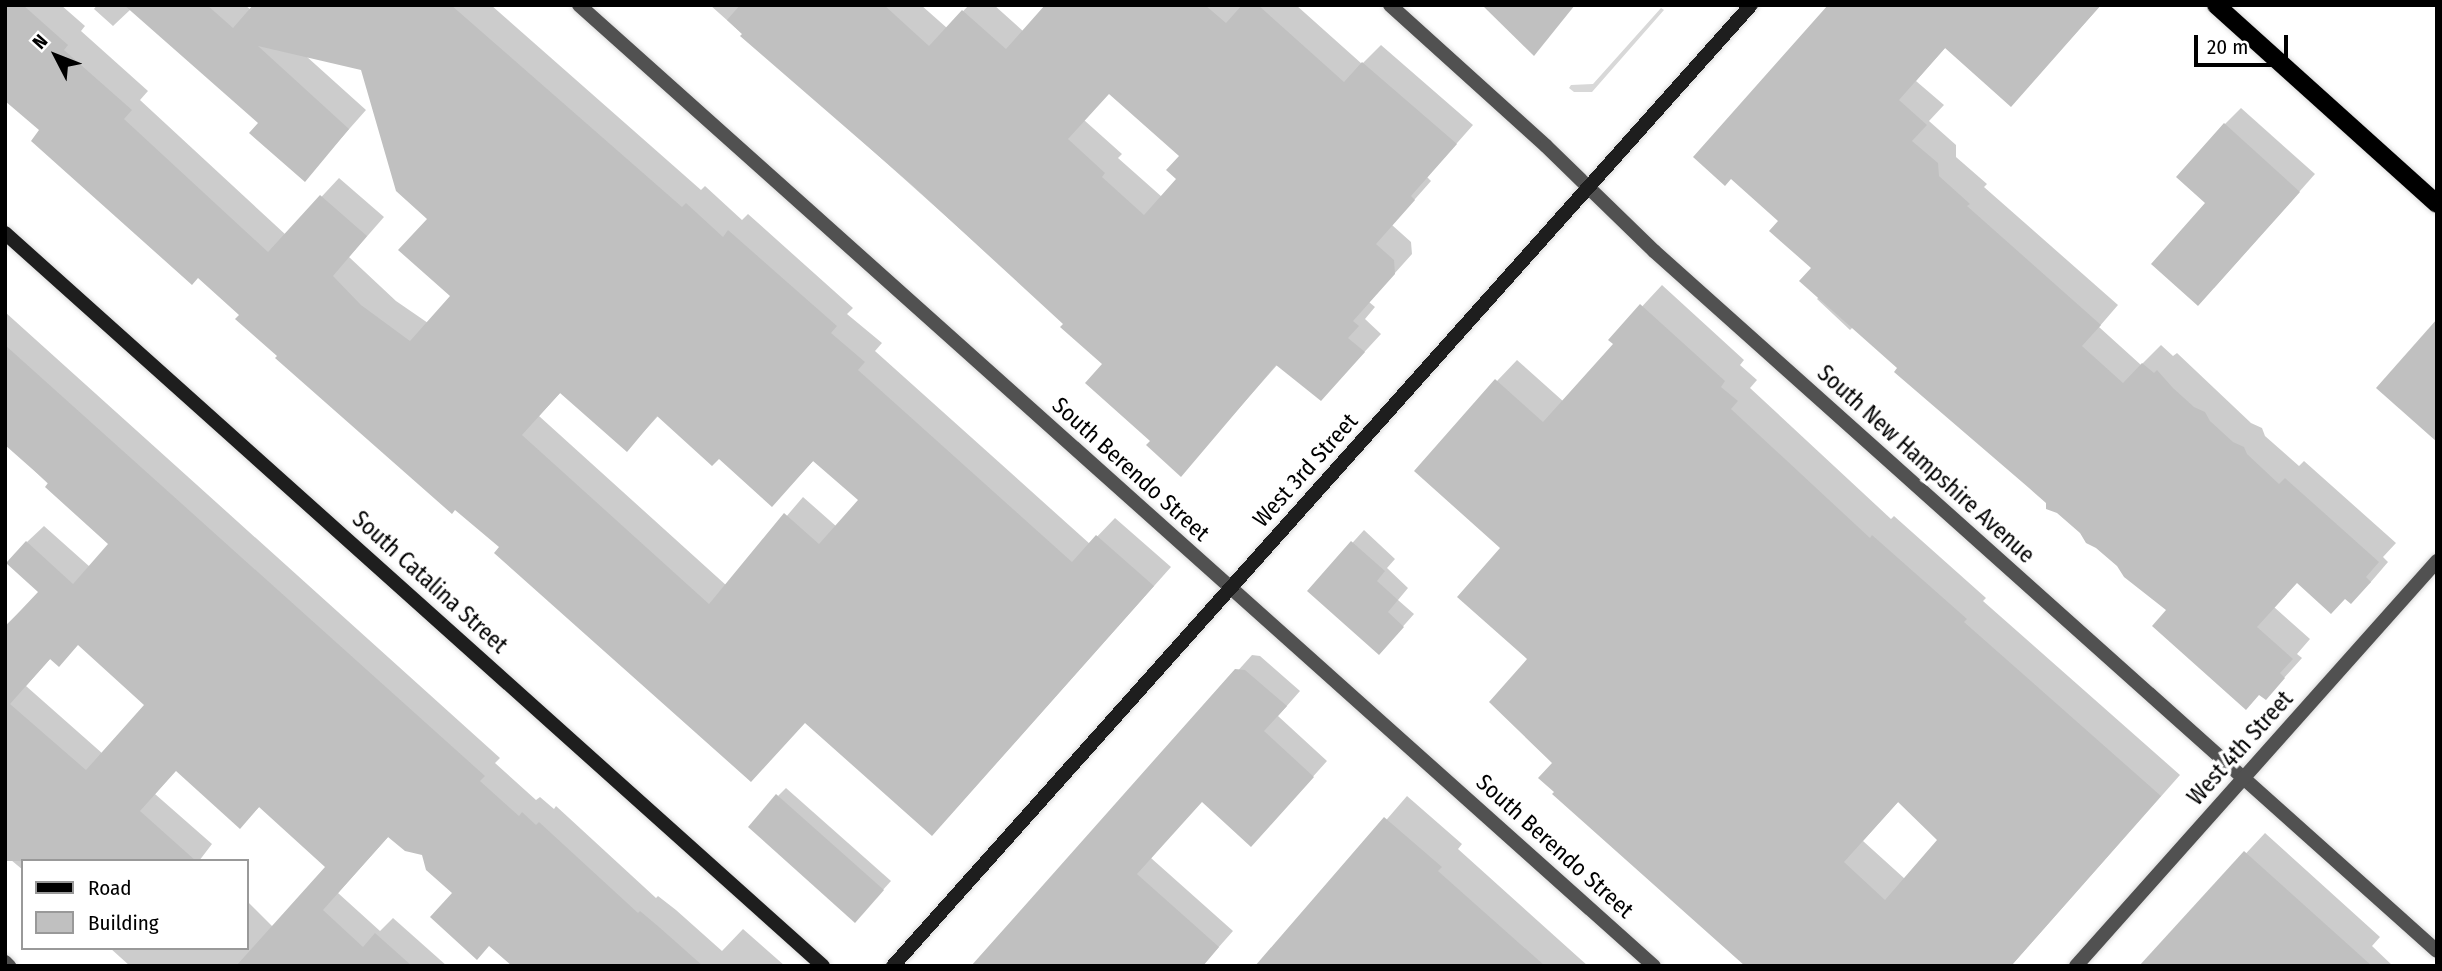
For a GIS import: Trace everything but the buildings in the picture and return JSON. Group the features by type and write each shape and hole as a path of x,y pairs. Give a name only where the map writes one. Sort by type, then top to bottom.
{"main road":[{"name":"West 3rd Street","path":"893,966 1751,5"},
{"path":"2216,5 2437,204"},
{"name":"South Catalina Street","path":"5,233 823,966"}],"street":[{"name":"South Berendo Street","path":"579,5 1654,966"},
{"name":"South New Hampshire Avenue","path":"1390,5 1654,251 2437,951"},
{"name":"West 4th Street","path":"2076,966 2437,561"},
{"path":"5,962 9,966"}],"shaded area":[{"path":"1661,8 1664,10 1592,92 1574,92 1569,88 1571,85 1593,84"}]}
